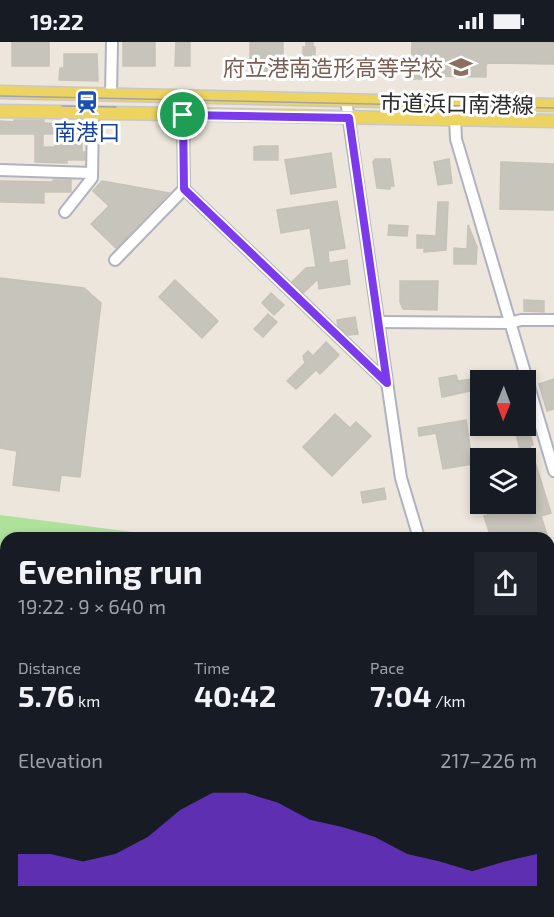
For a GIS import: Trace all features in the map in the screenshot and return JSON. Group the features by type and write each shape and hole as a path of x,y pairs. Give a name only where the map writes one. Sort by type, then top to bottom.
{"main road":[{"name":"市道浜口南港線","path":"0,92 554,105"},
{"name":"市道浜口南港線","path":"0,111 554,121"}],"street":[{"path":"111,95 112,42"},
{"path":"346,100 401,478 418,532"},
{"path":"65,212 92,178 93,113"},
{"path":"115,260 184,189 183,115"},
{"path":"455,119 456,140 554,471"},
{"path":"0,170 92,173"},
{"path":"184,189 387,383"},
{"path":"379,322 509,323 521,320 554,320"}],"green space":[{"path":"0,515 133,532 0,532"}],"building":[{"path":"12,42 49,42 49,66 12,66"},
{"path":"123,42 155,42 155,66 123,66"},
{"path":"176,42 190,42 190,66 175,66"},
{"path":"250,42 283,42 283,73 250,72"},
{"path":"306,42 313,42 315,58 319,58 319,72 303,71 303,47 306,47"},
{"path":"412,42 554,42 554,64 490,63 486,64 486,77 428,76 428,79 411,79"},
{"path":"64,54 97,54 98,81 59,80 60,68 64,68"},
{"path":"14,120 44,120 44,123 82,124 82,152 85,152 85,160 67,160 67,163 35,162 35,134 0,134 0,121 14,122","holes":["43,134 56,134 55,147 43,147"]},
{"path":"278,146 278,160 254,160 254,147"},
{"path":"331,153 336,187 291,194 285,160"},
{"path":"375,159 390,159 394,186 390,186 390,189 377,188 373,162"},
{"path":"449,159 452,183 438,185 434,162"},
{"path":"501,162 554,164 554,210 500,209"},
{"path":"53,180 71,180 71,192 44,192 44,203 0,202 0,181 53,182"},
{"path":"102,181 169,193 116,248 91,224 109,206 93,191"},
{"path":"337,201 345,248 328,251 329,263 347,260 350,284 319,289 318,279 303,293 292,282 306,268 316,267 310,228 281,233 277,210"},
{"path":"438,202 448,202 446,250 424,252 424,248 417,248 417,235 436,236"},
{"path":"389,225 408,226 407,236 388,235"},
{"path":"468,225 477,247 476,264 454,264 454,248 467,249"},
{"path":"0,278 84,288 101,303 80,477 61,475 59,491 13,485 17,451 0,448"},
{"path":"175,280 218,321 202,338 159,297"},
{"path":"400,281 438,281 437,310 403,309 400,302"},
{"path":"271,293 284,305 274,315 262,303"},
{"path":"524,300 544,301 544,312 524,311"},
{"path":"268,314 277,322 263,337 254,329"},
{"path":"355,317 358,334 348,335 338,326 337,320"},
{"path":"326,342 339,355 320,374 316,370 296,389 287,381 305,363 303,356 308,351 313,356"},
{"path":"456,375 458,381 470,379 470,391 442,397 439,378"},
{"path":"554,379 554,409 547,411 539,384"},
{"path":"335,414 350,428 356,422 371,436 332,476 303,447"},
{"path":"466,420 470,464 443,469 436,433 419,436 418,428"},
{"path":"517,436 531,436 533,445 531,448 520,448"},
{"path":"536,465 551,513 541,516 546,532 489,532 484,516 536,514"},
{"path":"384,488 386,499 363,503 361,492"}],"tram line":[{"path":"0,96 554,108"},
{"path":"62,106 116,107"}],"place":[{"name":"府立港南造形高等学校","path":"461,67"},
{"name":"南港口","path":"87,102"}],"route":[{"path":"183,115 349,118 387,383 184,189 183,115"}]}
